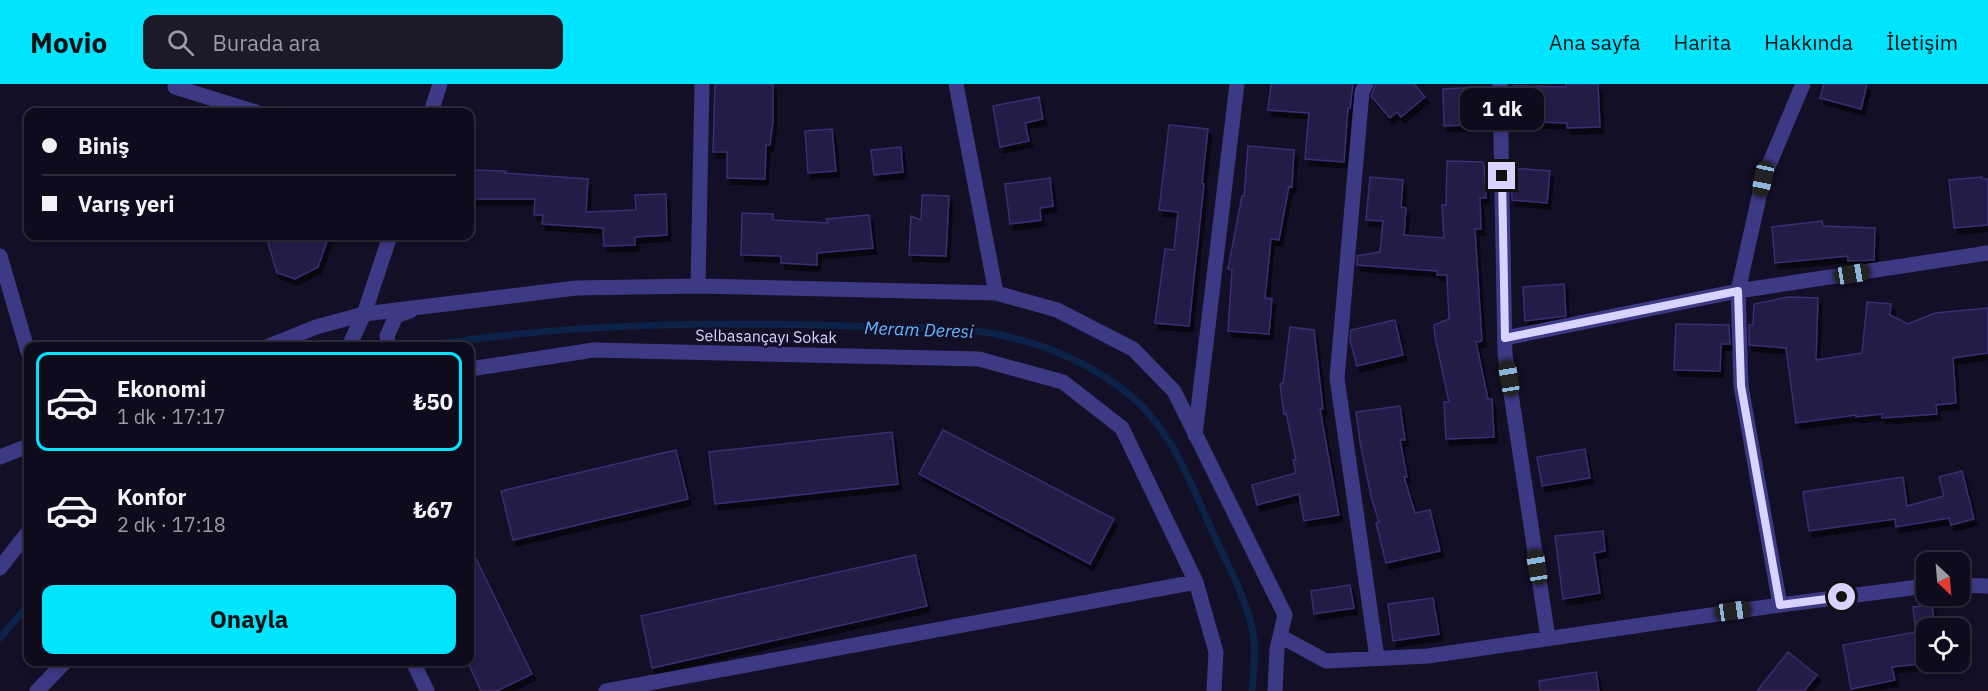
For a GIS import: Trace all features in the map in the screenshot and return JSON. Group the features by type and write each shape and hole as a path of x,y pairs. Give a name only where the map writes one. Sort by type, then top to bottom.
{"street":[{"path":"176,84 175,87 243,108"},
{"path":"432,108 440,84"},
{"path":"698,286 702,84"},
{"path":"956,84 996,293"},
{"path":"1195,435 1237,84"},
{"path":"1366,84 1362,92 1337,378 1377,658"},
{"path":"1500,84 1505,354 1548,638"},
{"path":"1780,605 1741,386 1738,291 1763,179 1803,84"},
{"path":"351,342 364,314 389,240"},
{"path":"1505,338 1738,291 1988,253"},
{"path":"0,256 25,342"},
{"path":"279,342 316,327 364,314 576,288 698,286 996,293 1057,310 1133,349 1174,391 1285,615 1277,650 1275,691"},
{"path":"388,342 387,336 396,316 422,306"},
{"name":"Selbasançayı Sokak","path":"474,368 594,350 980,359 1063,382 1122,428 1196,582 1216,652 1214,691"},
{"path":"0,457 24,448"},
{"path":"0,568 24,537"},
{"path":"606,691 1196,582"},
{"path":"1970,585 1988,586"},
{"path":"1280,636 1326,661 1428,656 1916,587"},
{"path":"37,691 61,666"},
{"path":"415,666 427,691"}],"building":[{"path":"715,84 773,84 773,120 770,145 766,145 765,179 727,178 727,152 713,152"},
{"path":"1271,84 1353,84 1350,108 1348,108 1344,162 1305,159 1309,113 1268,110"},
{"path":"1376,84 1414,84 1425,97 1401,117 1397,112 1390,118 1371,96"},
{"path":"1566,84 1598,84 1600,127 1567,128 1567,123 1513,121 1514,86 1566,87"},
{"path":"1824,84 1867,84 1861,109 1820,98"},
{"path":"1481,87 1483,124 1444,126 1443,89"},
{"path":"1039,97 1043,119 1025,123 1029,141 1000,147 993,106"},
{"path":"1169,125 1208,129 1189,326 1155,323 1165,249 1174,250 1178,212 1159,210"},
{"path":"832,129 836,171 808,173 805,131"},
{"path":"1248,146 1294,150 1292,187 1289,186 1279,240 1271,239 1265,298 1272,299 1269,334 1228,331 1232,270 1228,269 1242,196 1244,196"},
{"path":"901,147 903,172 874,175 871,150"},
{"path":"1447,161 1483,162 1484,166 1486,198 1480,198 1481,229 1475,229 1482,341 1476,342 1488,399 1492,399 1494,437 1446,439 1444,402 1449,402 1434,325 1449,319 1447,275 1437,275 1437,271 1357,265 1357,256 1380,252 1383,221 1366,220 1370,177 1403,180 1401,207 1406,208 1404,235 1444,238 1442,205 1446,205"},
{"path":"1511,168 1550,171 1547,203 1512,200"},
{"path":"474,170 588,179 586,212 636,210 635,195 666,194 667,235 635,237 635,245 604,246 603,228 542,224 543,215 534,215 535,199 474,199"},
{"path":"1982,177 1982,179 1988,179 1988,225 1954,228 1949,180"},
{"path":"1050,178 1053,206 1040,208 1041,220 1010,224 1005,184"},
{"path":"922,195 949,196 946,256 909,255 911,216 921,220"},
{"path":"742,213 773,214 773,220 828,223 826,219 869,215 873,248 817,253 817,265 781,263 781,256 741,255"},
{"path":"1822,221 1823,226 1875,228 1874,260 1848,261 1848,256 1775,263 1772,227"},
{"path":"267,240 328,240 318,267 295,279 277,273"},
{"path":"1564,284 1566,316 1525,321 1523,287"},
{"path":"1788,297 1818,298 1816,360 1862,353 1867,302 1891,304 1890,315 1908,324 1935,313 1988,308 1988,353 1953,358 1956,403 1936,405 1937,414 1882,418 1882,414 1856,417 1856,415 1796,423 1786,348 1749,345 1749,325 1753,325 1754,304"},
{"path":"1395,320 1403,355 1357,366 1350,340 1351,330"},
{"path":"1676,324 1729,325 1730,344 1721,344 1720,371 1674,370"},
{"path":"1290,327 1314,330 1323,409 1320,409 1339,515 1304,521 1299,494 1257,505 1252,485 1296,473 1293,460 1296,460 1286,413 1284,414 1280,384 1283,383"},
{"path":"1400,406 1405,440 1400,440 1407,477 1404,477 1415,513 1430,510 1440,551 1386,563 1376,523 1379,522 1371,496 1356,412"},
{"path":"943,430 1114,519 1090,564 919,474"},
{"path":"892,432 898,484 715,504 709,452"},
{"path":"1585,449 1590,478 1542,486 1537,457"},
{"path":"676,450 688,499 513,540 501,491"},
{"path":"1962,471 1974,519 1951,525 1949,518 1896,527 1895,519 1809,531 1803,492 1903,477 1907,506 1944,496 1939,477"},
{"path":"1603,531 1605,551 1594,553 1600,593 1563,599 1555,536"},
{"path":"474,554 532,674 497,691 481,691 470,667 474,666"},
{"path":"915,555 927,606 652,668 641,616"},
{"path":"1350,585 1354,608 1314,614 1311,591"},
{"path":"1433,598 1439,634 1393,641 1388,604"},
{"path":"1932,606 1934,618 1916,618 1916,632 1913,607"},
{"path":"1916,632 1916,664 1892,667 1895,680 1851,689 1843,645"},
{"path":"1788,652 1817,675 1804,691 1757,691"},
{"path":"1596,672 1599,691 1540,691 1539,681"}],"waterway":[{"name":"Meram Deresi","path":"454,342 593,328 695,324 797,325 927,328 986,332 1022,340 1055,351 1103,376 1131,396 1157,424 1178,457 1236,582 1247,611 1255,645 1252,691"},
{"name":"Meram Deresi","path":"0,638 24,610"}],"route":[{"path":"1502,176 1505,338 1738,291 1741,386 1780,605 1842,597"}]}
